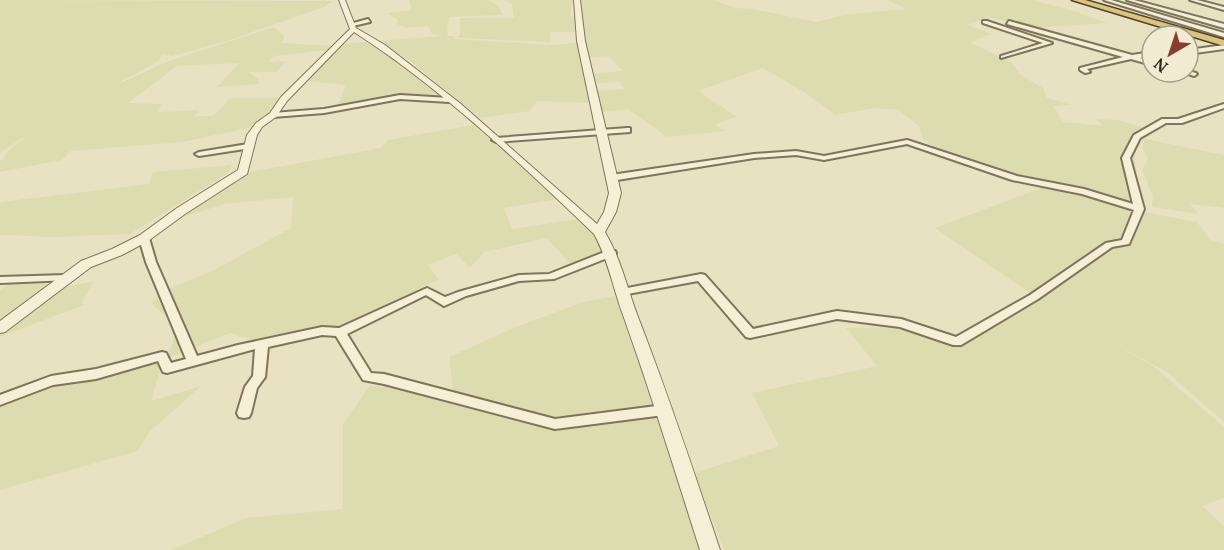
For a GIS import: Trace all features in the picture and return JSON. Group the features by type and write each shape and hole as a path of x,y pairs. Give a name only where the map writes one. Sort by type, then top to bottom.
{"highway":[{"path":"1076,0 1224,43"},
{"path":"1087,0 1224,43"}],"street":[{"path":"342,0 353,27 449,100 599,232 611,253 622,292 710,550"},
{"path":"577,0 581,41 615,193 610,212 599,232"},
{"path":"1106,0 1224,35"},
{"path":"1129,0 1224,26"},
{"path":"1192,0 1224,9"},
{"path":"0,328 86,264 144,238 181,211 243,172 248,146 258,125 273,115 284,99 353,27 368,21"},
{"path":"985,22 1048,43"},
{"path":"1009,23 1140,60"},
{"path":"1003,57 1063,39"},
{"path":"1200,49 1224,43"},
{"path":"1087,72 1082,69 1140,56"},
{"path":"273,115 324,111 400,97 449,100"},
{"path":"622,292 701,277 750,334 837,315 901,323 957,342 1034,297 1109,245 1126,242 1139,209 1126,158 1137,137 1165,121 1179,121 1224,106"},
{"path":"1212,111 1224,114"},
{"path":"496,140 627,130"},
{"path":"611,178 754,156 796,153 824,158 907,142 1015,178 1084,192 1139,209"},
{"path":"199,154 248,146"},
{"path":"144,238 151,262 193,362"},
{"path":"0,400 51,381 96,374 162,356 166,369 262,344 322,332 340,332 427,291 444,302 462,294 519,278 550,277 611,253"},
{"path":"0,280 66,278"},
{"path":"340,332 367,377 384,379 555,424 664,410"},
{"path":"243,413 251,387 259,377 262,344"}],"green space":[{"path":"0,0 332,1 324,7 227,41 172,56 162,54 159,61 111,87 169,61 274,27 284,35 283,43 333,46 329,50 274,56 267,62 286,61 276,72 249,72 259,80 259,84 217,87 239,63 177,66 128,103 163,104 156,112 200,110 194,116 213,116 230,98 287,98 274,106 253,127 183,142 71,151 62,160 0,172 0,162 9,150 30,133 0,153"},
{"path":"409,0 489,0 499,6 502,15 449,17 448,36 454,36 455,39 550,45 577,43 590,103 537,101 530,111 481,118 410,61 378,41 442,36 432,34 428,26 406,28 397,24 398,20 387,13 409,11 411,7"},
{"path":"503,0 573,0 570,15 575,19 577,32 550,32 551,42 458,38 460,18 514,18 512,4"},
{"path":"580,0 713,0 736,8 753,9 816,22 849,14 906,9 887,0 1032,0 1082,13 1078,13 1108,23 1033,28 993,18 967,25 992,34 970,42 1012,63 1021,75 1043,88 1047,98 1072,105 1054,106 1063,122 1104,126 1096,119 1118,120 1148,129 1132,134 1138,185 1145,208 1098,194 1027,182 924,148 934,147 923,139 919,126 899,111 902,110 875,108 835,115 810,96 763,68 698,91 737,117 715,124 726,131 667,137 628,109 602,112 596,91 624,89 618,81 595,84 592,74 623,71 608,56 587,58"},
{"path":"366,42 414,73 444,98 394,96 338,105 346,85 305,81 341,44"},
{"path":"473,125 559,199 504,208 512,229 585,218 599,232 606,258 576,270 547,238 484,252 470,268 456,254 428,265 439,280 420,288 401,302 340,325 323,337 251,339 230,333 166,359 178,328 151,303 169,289 214,270 291,228 293,197 225,204 179,218 244,173 381,148 388,140"},
{"path":"1145,139 1224,155 1224,208 1190,204 1198,214 1152,207 1153,196 1142,170 1148,159 1142,147"},
{"path":"232,165 228,173 130,234 56,237 0,235 0,202 149,184 153,172"},
{"path":"1043,187 1096,196 1139,211 1197,222 1211,241 1224,243 1224,422 1168,373 1105,338 1153,366 1224,427 1224,498 1202,506 1224,526 1224,550 724,550 694,473 779,446 752,393 877,366 846,328 900,327 962,337 1040,300 935,228"},
{"path":"94,281 82,302 84,305 0,337 0,334 57,289"},
{"path":"8,284 48,284 51,287 0,324 0,291"},
{"path":"616,296 700,550 171,550 246,518 343,509 343,424 370,385 454,396 449,357 511,329 583,302"},
{"path":"164,357 151,401 201,386 149,432 138,451 0,490 0,401 93,374"}]}
